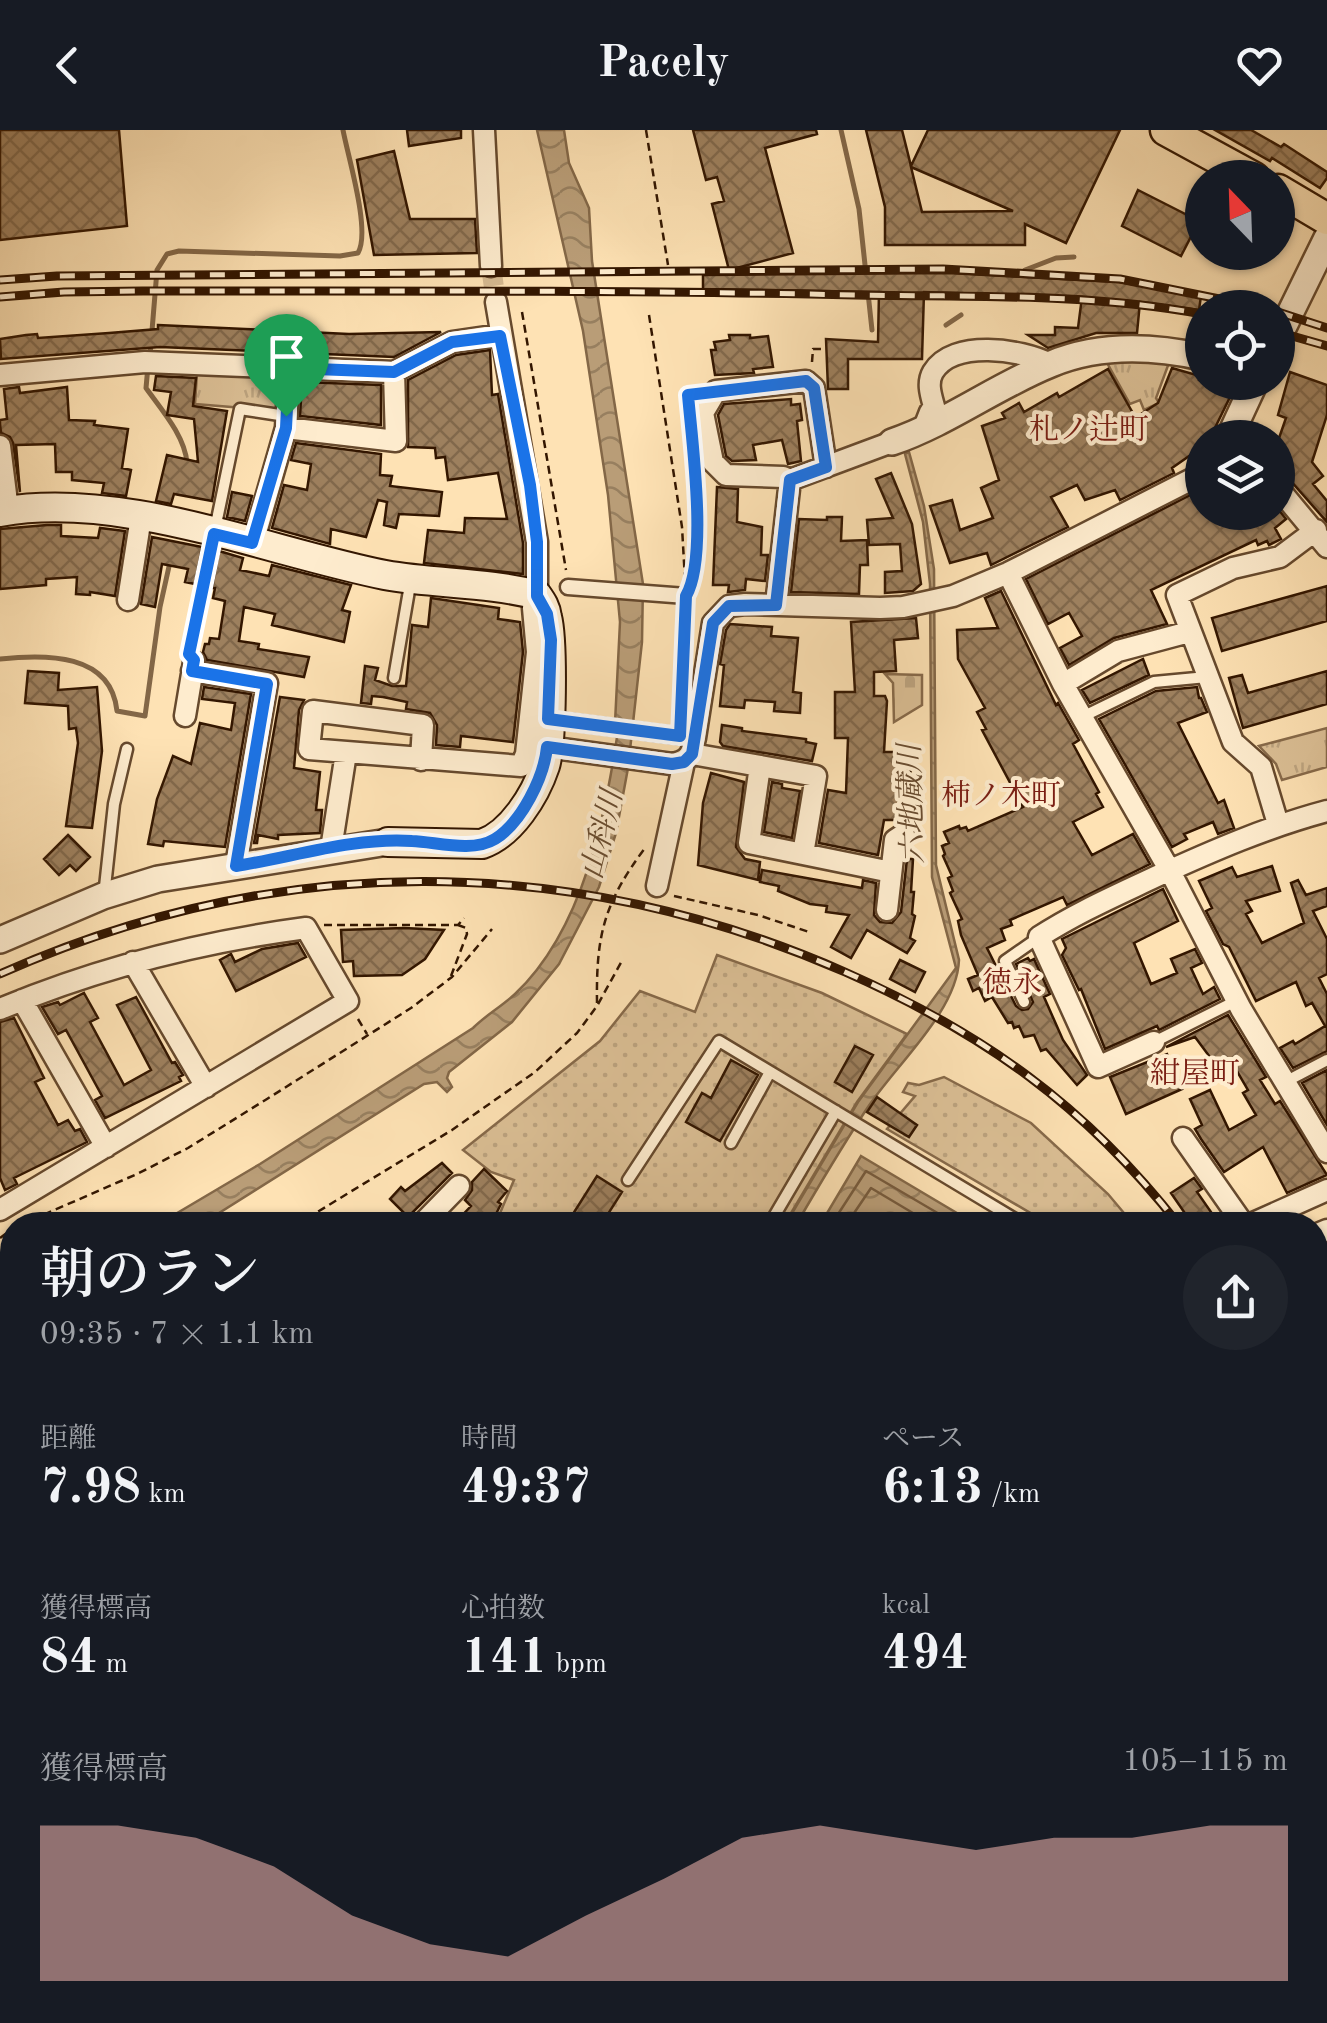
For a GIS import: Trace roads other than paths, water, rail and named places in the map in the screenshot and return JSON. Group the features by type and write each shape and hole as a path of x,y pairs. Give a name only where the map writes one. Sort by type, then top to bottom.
{"main road":[{"path":"1166,130 1221,160"},
{"path":"1295,200 1327,218"},
{"path":"4,511 65,508 142,517 411,578 537,596 547,614 551,640 559,720 556,748 511,826 493,840 455,846 388,842"}],"street":[{"path":"484,130 491,266"},
{"path":"1295,303 1327,238"},
{"path":"422,760 423,725 313,712 309,749 422,760 521,766 526,754 537,652 533,608 537,596 537,542 496,302"},
{"path":"0,375 149,362 394,372 452,342 500,336"},
{"path":"826,467 814,388 808,382 716,390 703,413 714,462 726,474 790,480 826,467 909,436 1050,364 1096,352 1185,342"},
{"path":"1154,348 1185,354"},
{"path":"909,436 935,410 932,374 956,354 970,350 1007,352 1050,364"},
{"path":"252,543 286,422 289,368"},
{"path":"286,422 396,440 394,372"},
{"path":"0,446 4,511"},
{"path":"776,605 790,480"},
{"path":"656,886 713,623 729,606 856,609 932,601 1008,573 1185,483"},
{"path":"1278,824 1261,768 1233,742 1177,595 1233,568 1280,558 1321,538 1295,508"},
{"path":"128,600 142,517"},
{"path":"1008,573 1237,1001 1327,1152"},
{"path":"571,587 684,596"},
{"path":"1064,684 1118,651 1189,632"},
{"path":"185,716 193,666 267,684 236,866"},
{"path":"559,720 679,736"},
{"path":"556,748 760,766 816,776 803,854"},
{"path":"332,849 346,752"},
{"path":"760,766 748,844 891,872"},
{"path":"1154,1042 1098,1067 1039,937 1070,916 1170,870 1278,824 1327,811"},
{"path":"886,910 895,840 904,834"},
{"path":"0,940 104,896 158,879 388,842"},
{"path":"0,1010 133,962 235,938 306,928 348,1001 106,1147 14,1212"},
{"path":"133,962 206,1087"},
{"path":"22,1000 106,1147"},
{"path":"1183,1138 1237,1212"},
{"path":"1276,1212 1327,1190"},
{"path":"434,1212 453,1193 460,1212"}],"lane":[{"path":"193,666 189,654 240,409 286,422"},
{"path":"394,678 411,578"},
{"path":"1082,717 1154,682 1207,677"},
{"path":"104,896 114,804 127,749"},
{"path":"1024,1002 1005,962 1039,937"},
{"path":"1154,1042 1237,1001"},
{"path":"628,1180 719,1040 1003,1212"},
{"path":"1285,1082 1327,1060"},
{"path":"732,1142 770,1072"},
{"path":"778,1212 841,1114"}],"water":[{"name":"山科川","path":"537,130 564,130 569,163 589,208 592,261 643,584 642,642 628,768 616,833 599,887 559,964 512,1022 449,1072 447,1078 452,1087 447,1092 437,1082 424,1084 221,1212 179,1212 473,1028 510,999 539,967 575,904 599,832 619,724 615,723 620,622 608,495 583,331"},
{"path":"909,452 924,506 934,569 936,865 959,960 947,1000 935,1020 864,1113 804,1212 793,1212 858,1102 956,968 932,877 930,584 923,522 905,454"},
{"path":"861,1156 955,1212 828,1212"}],"waterway":[{"path":"150,355 157,270 167,254 358,253 362,228 343,130"},
{"name":"六地蔵川","path":"841,130 859,209 872,330"},
{"path":"1025,270 1056,258 1074,257"},
{"path":"946,325 961,315"},
{"path":"148,366 146,388 177,433 187,463"},
{"path":"0,659 74,661 103,678 117,711 145,716 170,562"}],"tunnel":[{"path":"491,266 496,302"}],"railway":[{"path":"0,280 57,276 943,269 1120,279 1185,292"},
{"path":"0,297 143,291 986,296 1116,302 1185,311"},
{"path":"1295,318 1327,328"},
{"path":"1295,337 1327,346"},
{"path":"0,974 104,934 210,905 316,887 422,882 529,887 635,904 741,932 845,972 942,1020 987,1047 1068,1108 1107,1143 1168,1212"}],"district":[{"name":"札ノ辻町","path":"1089,431"},
{"name":"柿ノ木町","path":"1001,797"},
{"name":"徳永","path":"1012,984"},
{"name":"紺屋町","path":"1195,1075"}]}
